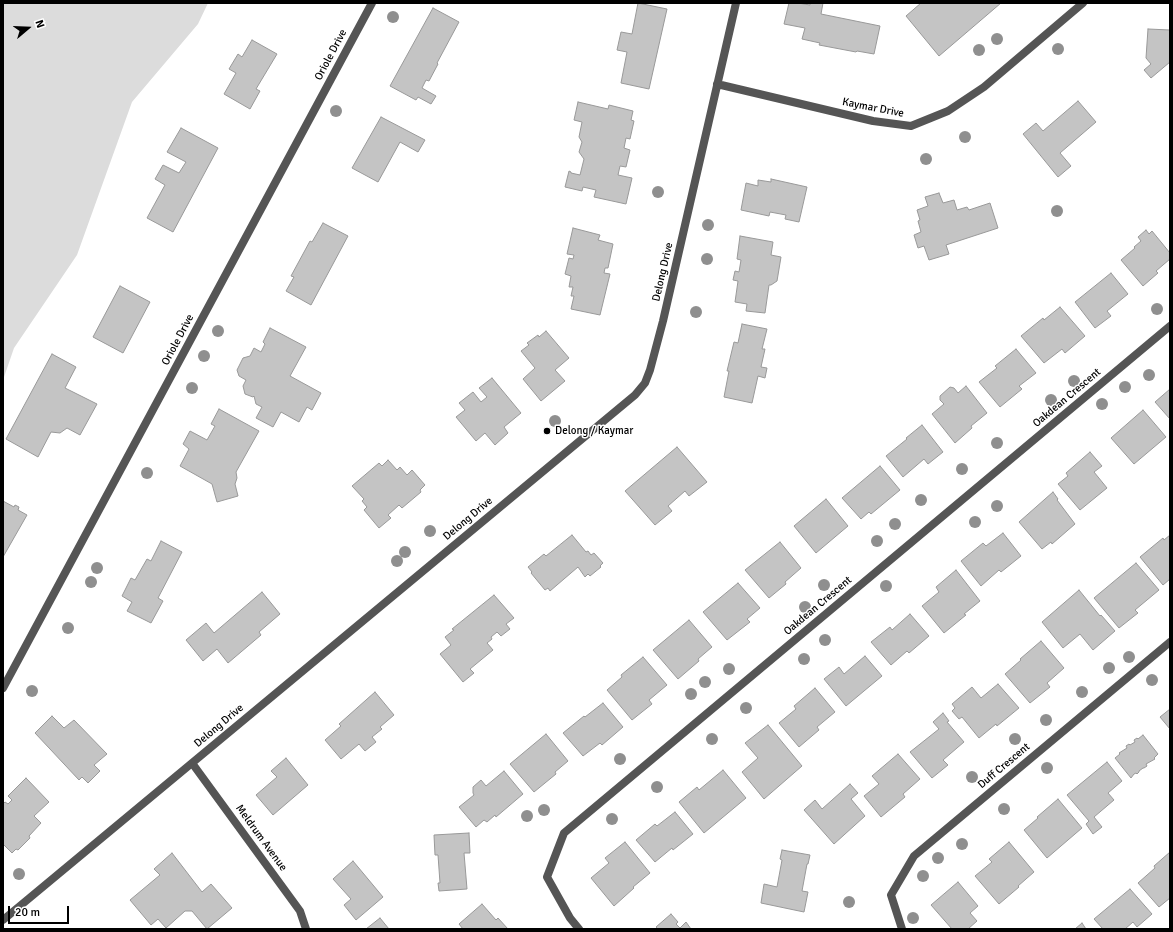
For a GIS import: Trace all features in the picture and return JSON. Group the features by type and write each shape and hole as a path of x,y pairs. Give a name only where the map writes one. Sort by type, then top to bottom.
{"street":[{"name":"Oriole Drive","path":"3,688 372,3"},
{"name":"Delong Drive","path":"3,920 635,395 645,383 663,321 736,3"},
{"name":"Kaymar Drive","path":"717,84 873,121 911,126 948,111 984,87 1083,3"},
{"name":"Oakdean Crescent","path":"579,929 570,918 547,877 564,833 1170,326"},
{"name":"Duff Crescent","path":"902,929 891,895 914,856 1170,642"},
{"name":"Meldrum Avenue","path":"192,763 300,911 306,929"}],"shaded area":[{"path":"3,3 208,3 198,24 132,102 77,255 14,348 3,380"}],"building":[{"path":"638,3 667,9 649,89 621,83 627,52 617,50 621,32 632,34"},
{"path":"789,3 810,5 810,3 823,3 821,14 880,26 874,54 819,45 820,43 802,39 805,28 784,24"},
{"path":"921,3 1001,3 939,56 906,16"},
{"path":"433,8 459,22 429,81 426,80 422,88 436,96 431,104 418,97 416,100 390,86"},
{"path":"1148,29 1170,30 1170,62 1151,78 1144,70 1151,64 1146,58"},
{"path":"252,40 277,54 256,89 260,91 250,109 224,94 236,73 229,69 238,54 242,57"},
{"path":"1078,101 1096,122 1060,153 1071,166 1058,177 1023,134 1036,123 1043,131"},
{"path":"578,102 608,109 609,105 633,111 631,120 634,121 630,139 626,138 624,148 630,150 626,167 620,166 618,175 632,178 626,204 594,197 596,190 583,187 582,191 565,187 569,171 580,175 584,159 579,152 582,142 579,137 582,122 574,120"},
{"path":"381,117 425,140 418,152 400,142 378,182 352,168"},
{"path":"181,128 218,148 173,232 147,218 165,185 155,179 163,165 179,173 186,162 167,152"},
{"path":"771,179 807,187 799,222 785,219 786,215 770,212 769,216 741,210 746,183 758,186 758,180 771,182"},
{"path":"939,193 943,203 954,200 957,210 967,207 969,210 990,203 998,228 946,245 949,254 929,260 924,246 918,248 914,235 921,232 917,210 928,206 925,197"},
{"path":"323,223 348,236 311,305 286,291 294,277 291,276 310,241 312,242"},
{"path":"573,228 600,235 598,240 613,244 608,268 605,268 604,273 610,274 600,315 571,309 574,296 571,296 573,287 569,287 571,276 565,274 569,258 573,259 574,255 567,254"},
{"path":"1146,230 1149,234 1152,231 1170,253 1170,259 1156,271 1158,273 1143,286 1121,260 1141,241 1138,237"},
{"path":"740,236 773,242 771,255 781,257 777,281 769,285 765,313 746,311 747,304 735,302 738,281 733,280 735,271 739,272 741,260 737,259"},
{"path":"1111,273 1128,294 1107,311 1111,316 1095,328 1075,302"},
{"path":"120,286 150,302 123,353 93,337"},
{"path":"1060,307 1085,336 1065,353 1062,349 1044,363 1021,336 1043,318 1044,320"},
{"path":"742,324 767,329 762,349 765,349 761,367 767,368 765,378 758,376 752,403 724,397 729,371 727,371 734,342 738,343"},
{"path":"270,328 306,347 290,376 321,393 312,410 307,407 299,422 281,412 273,427 256,418 262,407 256,404 254,396 245,394 243,386 246,380 239,376 237,370 243,358 250,356 254,348 261,352 265,344 263,342"},
{"path":"546,331 569,358 555,370 565,381 541,401 523,379 535,368 521,351 529,345 527,343 538,335 539,337"},
{"path":"1016,349 1036,373 1019,386 1022,389 1000,407 979,382 997,368 995,366"},
{"path":"52,354 76,367 65,388 97,404 80,435 67,428 60,433 51,432 38,457 6,439"},
{"path":"492,378 521,413 504,427 508,433 495,445 485,433 476,441 456,417 465,410 459,403 473,392 481,402 487,397 479,388"},
{"path":"966,386 987,413 971,426 972,428 955,443 932,414 944,404 940,400 940,396 950,387 954,388 958,393"},
{"path":"1170,389 1170,419 1155,402"},
{"path":"219,409 259,431 236,472 237,478 235,484 238,496 217,502 212,484 180,466 189,449 183,444 190,431 207,440 215,426 211,424"},
{"path":"1143,410 1166,437 1134,464 1111,438"},
{"path":"922,425 943,452 928,464 924,459 903,477 886,456"},
{"path":"677,447 707,482 689,496 685,491 668,506 672,511 655,525 625,491"},
{"path":"1090,452 1102,466 1094,472 1107,488 1080,510 1058,484 1068,476 1066,473"},
{"path":"388,460 397,470 400,467 407,475 412,470 425,485 420,490 421,492 402,508 399,505 388,515 391,518 379,528 364,510 367,507 362,501 364,499 352,486 379,463 382,466"},
{"path":"880,466 900,490 871,514 869,512 861,519 842,498"},
{"path":"1053,492 1058,499 1057,500 1075,524 1052,544 1051,542 1042,549 1019,522"},
{"path":"826,499 848,526 816,553 794,526"},
{"path":"3,501 14,507 15,505 19,507 18,510 27,515 3,557"},
{"path":"1003,533 1021,556 1001,572 999,570 981,586 961,561 983,543 986,546"},
{"path":"572,535 586,552 588,551 591,555 594,553 603,563 600,566 601,567 590,576 588,574 585,577 578,567 550,591 548,588 545,590 528,567 544,554 546,556"},
{"path":"1170,535 1170,579 1163,585 1140,557 1163,538 1164,540"},
{"path":"161,541 182,552 158,598 163,601 151,623 127,611 132,602 122,596 131,578 135,580 147,559 151,561"},
{"path":"780,542 801,568 785,582 786,584 769,598 745,570"},
{"path":"1136,563 1159,590 1135,610 1138,613 1119,628 1094,598"},
{"path":"956,570 980,601 944,633 922,606 939,592 936,587"},
{"path":"738,583 760,608 747,619 750,622 727,640 703,612"},
{"path":"1079,590 1100,616 1101,615 1115,631 1093,650 1080,634 1063,648 1042,622"},
{"path":"262,592 280,614 259,632 261,635 228,663 217,649 203,661 186,640 206,623 214,633"},
{"path":"494,595 514,618 506,624 510,629 501,636 497,632 491,637 492,639 487,643 493,650 470,669 474,673 463,682 440,654 451,645 445,637 454,630 452,629"},
{"path":"910,614 929,636 909,653 907,651 891,665 871,642 890,627 892,630"},
{"path":"689,620 712,647 698,659 699,661 678,679 653,650"},
{"path":"1041,641 1064,668 1047,683 1050,687 1030,703 1005,674"},
{"path":"865,656 882,676 846,706 824,679 839,667 844,674"},
{"path":"643,657 667,685 649,700 652,704 632,720 607,690 622,677 621,675"},
{"path":"998,684 1019,708 979,738 962,717 959,719 952,711 955,708 952,704 972,687 981,698"},
{"path":"815,688 835,712 817,727 819,730 799,747 779,723 796,709 794,706"},
{"path":"375,692 394,715 380,727 382,729 372,737 376,742 365,751 359,744 341,759 325,740 341,726 339,724"},
{"path":"603,703 623,727 602,745 600,743 583,756 563,733"},
{"path":"1170,709 1170,729 1160,717"},
{"path":"943,713 949,721 947,722 964,742 943,760 948,765 932,778 910,752 939,729 933,722"},
{"path":"52,716 64,728 74,720 107,754 94,765 100,771 88,783 82,777 79,780 35,733"},
{"path":"768,725 802,766 764,799 742,772 758,758 745,743"},
{"path":"546,734 568,761 555,772 556,774 534,792 510,764"},
{"path":"1143,735 1158,754 1154,758 1155,759 1146,764 1147,766 1137,774 1134,774 1131,778 1115,758 1120,754 1119,753 1127,748 1126,746 1135,742 1134,740"},
{"path":"898,754 920,779 903,794 905,797 881,817 864,796 879,784 872,776"},
{"path":"286,758 308,785 273,815 256,795 277,777 271,771"},
{"path":"1107,762 1122,781 1108,793 1114,800 1094,817 1102,827 1093,834 1086,824 1089,821 1067,795"},
{"path":"723,770 746,798 704,833 679,802 697,787 699,790"},
{"path":"504,771 523,794 496,817 495,815 487,822 484,820 476,827 459,807 474,795 473,787 481,780 486,786"},
{"path":"26,778 49,802 34,816 41,823 29,836 30,838 18,850 16,849 12,853 4,845 3,846 3,804 5,802 8,804 12,800 8,796"},
{"path":"850,784 858,793 851,799 865,816 834,844 804,810 815,800 822,809"},
{"path":"1058,799 1082,828 1047,858 1024,830"},
{"path":"675,812 693,834 655,862 636,840 655,824 657,826"},
{"path":"469,833 470,853 464,853 467,889 439,891 438,883 440,883 438,855 435,855 434,835"},
{"path":"625,842 650,873 614,906 591,878 609,863 605,858"},
{"path":"1009,842 1034,872 999,904 975,876 992,862 989,859"},
{"path":"782,850 810,855 802,891 808,892 804,912 761,903 764,884 777,887 782,860 780,859"},
{"path":"1170,852 1170,898 1159,907 1138,883"},
{"path":"172,853 202,892 211,884 232,908 207,929 192,911 185,911 166,928 158,919 151,925 130,900 160,875 154,869"},
{"path":"353,861 383,897 356,920 344,905 351,899 333,879"},
{"path":"958,882 978,906 970,913 977,921 968,929 952,929 931,905"},
{"path":"1130,889 1152,914 1137,927 1133,922 1125,929 1103,929 1094,919"},
{"path":"482,904 496,920 498,918 508,929 463,929 459,924"},
{"path":"671,914 678,922 676,924 680,928 686,922 691,929 658,929 656,927"},
{"path":"380,918 389,929 366,929"},
{"path":"1082,923 1086,929 1075,929"}],"place":[{"name":"Delong / Kaymar","path":"547,431"}]}
